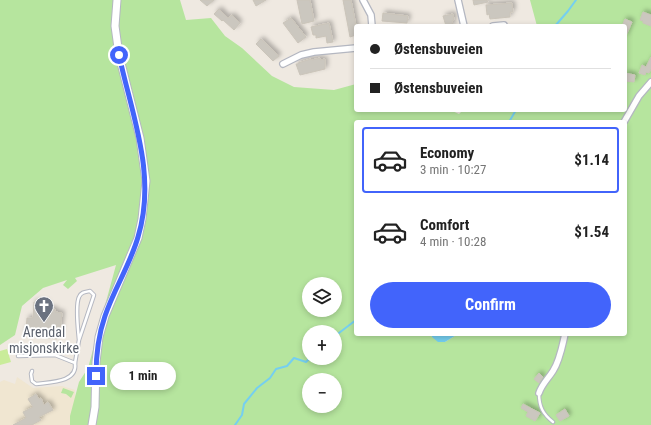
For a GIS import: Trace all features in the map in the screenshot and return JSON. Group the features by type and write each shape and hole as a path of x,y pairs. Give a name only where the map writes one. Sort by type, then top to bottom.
{"main road":[{"path":"92,425 95,407 96,362 99,337 105,316 138,238 142,219 146,181 140,138 119,55 115,26 117,0"}],"street":[{"path":"362,0 371,15 372,24"},
{"path":"458,0 464,24"},
{"path":"283,64 301,55 314,52 354,48"},
{"path":"625,120 639,96 651,83"},
{"path":"539,393 553,371 559,358 564,336"}],"lane":[{"path":"32,371 30,374 32,381 36,384 66,379 72,375 76,367 75,363 79,340 94,296 90,291 83,292 79,296 77,304 79,340"},
{"path":"18,356 55,355 75,363"},
{"path":"539,393 539,402 542,410 553,422"}],"shaded area":[{"path":"17,377 33,388 62,386 75,390 75,425 0,425 0,382 4,380 15,384"}],"green space":[{"path":"0,0 180,0 186,20 211,18 225,36 242,48 272,76 294,87 334,90 354,85 354,112 454,112 459,114 461,112 627,112 627,24 536,24 530,0 651,0 651,425 70,425 70,416 79,382 88,368 116,265 75,278 77,281 68,289 63,285 67,280 43,288 22,306 15,335 0,345"},
{"path":"7,349 11,362 0,365 0,351"},
{"path":"63,388 74,392 71,398 66,394 61,393"}],"water":[{"path":"455,336 445,342 438,342 432,337"}],"building":[{"path":"200,0 214,0 207,6"},
{"path":"253,0 266,0 256,6"},
{"path":"297,0 310,0 314,21 302,24"},
{"path":"343,0 351,0 356,24 354,24 354,36 350,37"},
{"path":"473,0 487,0 488,2 474,5"},
{"path":"512,3 513,12 510,12 510,17 490,19 489,14 487,15 486,5"},
{"path":"219,9 228,18 232,15 240,23 234,30 214,14"},
{"path":"643,12 651,15 651,26 640,20"},
{"path":"383,13 408,16 407,23 382,21"},
{"path":"453,14 454,20 452,21 453,24 445,24 443,16"},
{"path":"291,18 306,37 298,43 283,23"},
{"path":"625,19 632,22 627,33 627,24 623,24"},
{"path":"329,23 333,42 327,43 326,36 316,38 316,35 313,35 311,27"},
{"path":"261,39 279,56 273,61 256,44"},
{"path":"651,57 651,69 649,73 646,72 645,75 639,73 642,65 646,67"},
{"path":"320,58 320,60 325,59 325,69 300,75 296,64 311,59"},
{"path":"627,73 635,75 634,82 627,81"},
{"path":"34,302 46,303 46,309 55,309 55,312 62,313 60,331 58,330 57,339 23,335 24,329 26,329 27,318 33,318"},
{"path":"539,373 543,377 539,383 534,379"},
{"path":"36,394 39,399 41,398 44,405 48,402 53,410 39,417 41,420 32,425 13,425 26,418 23,412 33,407 28,399"},
{"path":"523,404 540,413 535,421 526,416 528,412 521,408"},
{"path":"565,409 569,416 560,421 556,415"}],"waterway":[{"path":"557,24 576,0"},
{"path":"510,120 515,112"},
{"path":"342,331 354,322"},
{"path":"235,425 242,415 244,404 257,388 270,378 276,369 287,366 294,358 302,361"}],"place":[{"name":"Arendal misjonskirke","path":"44,323"}],"route":[{"path":"96,376 99,337 105,316 128,265 138,238 142,219 146,181 140,138 119,55"}]}
